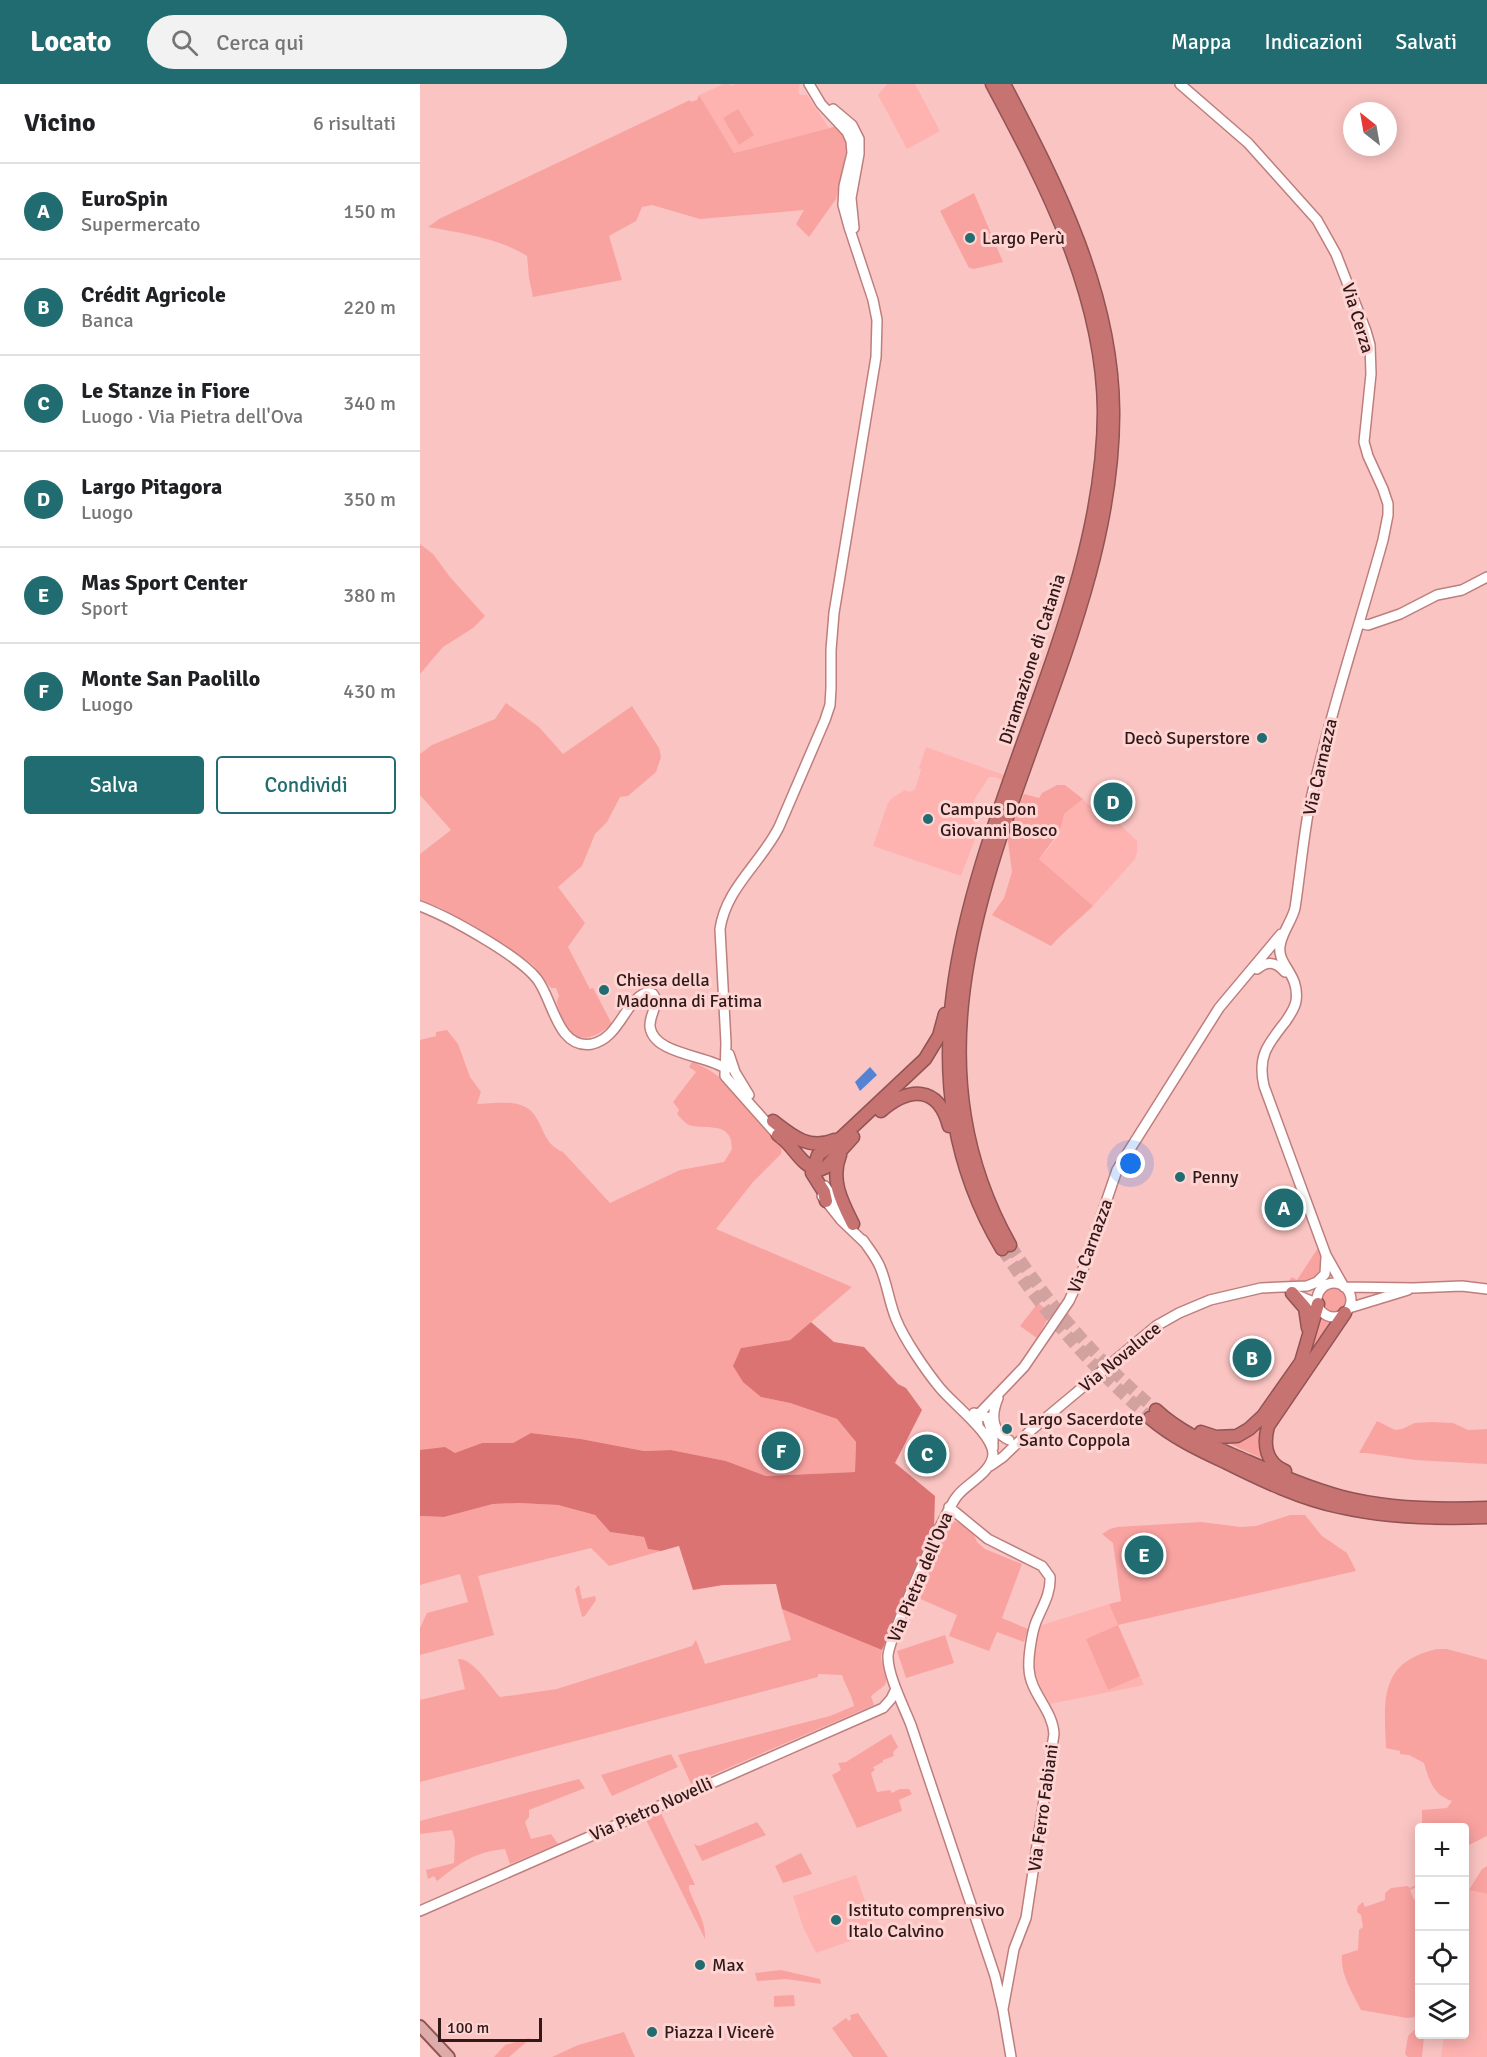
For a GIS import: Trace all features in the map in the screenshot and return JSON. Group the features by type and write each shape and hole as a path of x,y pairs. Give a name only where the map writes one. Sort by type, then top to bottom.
{"highway":[{"name":"Diramazione di Catania","path":"992,84 1023,142 1056,213 1088,302 1101,369 1103,437 1100,481 1094,514 1068,613 978,876 957,967 950,1018 949,1071 952,1106 960,1150 976,1200 989,1227 1006,1247 973,1158 965,1126 959,1070 963,994 974,932 989,872 1092,566 1109,481 1114,409 1108,349 1098,300 1084,257 1066,210 1004,84"},
{"path":"826,1201 824,1192 812,1173 818,1155 850,1130 920,1064 935,1044 944,1018 960,925 978,876"},
{"path":"778,1136 787,1141 806,1165 819,1170 826,1167 880,1111 896,1099 913,1093 928,1095 936,1101 946,1115 969,1196 989,1227"},
{"path":"773,1121 791,1135 813,1144 828,1143 850,1130"},
{"path":"844,1146 837,1165 836,1183 853,1224"},
{"path":"1292,1293 1303,1303 1307,1312 1308,1336"},
{"path":"1318,1304 1298,1367 1263,1416 1243,1433 1231,1437 1216,1437 1157,1416 1340,1507 1405,1516 1487,1517"},
{"path":"1347,1311 1268,1426 1266,1439 1268,1456 1277,1467 1325,1486 1428,1508"},
{"path":"1317,1495 1428,1508 1487,1508"}],"main road":[{"name":"Via Cerza","path":"1180,84 1248,143 1317,220 1340,262 1366,331 1372,358 1364,442 1371,464 1386,496 1388,515 1359,623"},
{"path":"811,88 852,125 859,139 859,154 851,198 854,238 877,320 876,357 832,628 831,688 827,714 774,838 738,885 722,917 720,940 729,1073 800,1161 826,1201 855,1236 865,1243"},
{"path":"1359,623 1368,625 1400,614 1437,595 1462,590 1487,577"},
{"name":"Via Carnazza","path":"979,1413 1024,1367 1077,1287 1122,1162 1219,1008 1276,942 1293,914 1309,810 1338,688 1359,623"},
{"path":"420,906 435,912 520,963 537,979 546,992 567,1037 580,1044 600,1041 612,1031 642,994 651,992 656,999 650,1022 654,1036 668,1046 699,1059 720,1064 793,1143 853,1224 877,1259 899,1325 938,1385 958,1408 980,1428 993,1436 1009,1440 1029,1432"},
{"path":"1293,914 1281,941 1280,950 1281,959 1295,980 1296,1001 1293,1010 1265,1051 1261,1076 1326,1255 1350,1294 1347,1311"},
{"path":"1245,978 1265,963 1274,963 1286,973 1296,992"},
{"name":"Via Novaluce","path":"988,1467 1003,1457 1143,1335 1165,1320 1210,1300 1261,1288 1307,1286 1317,1282 1326,1271 1326,1255"},
{"path":"1414,1288 1347,1311 1338,1317 1322,1312 1318,1304 1319,1295 1325,1287 1335,1284 1344,1287 1462,1286 1487,1288"},
{"path":"1273,1287 1301,1295 1318,1304"},
{"path":"1000,1393 993,1418 998,1432 1009,1440"},
{"path":"958,1408 987,1417 993,1436 992,1457 988,1467"},
{"path":"979,1413 976,1420 992,1450"},
{"name":"Via Pietra dell'Ova","path":"988,1467 959,1494 949,1507 888,1650 888,1660 978,1924 1005,1991 1003,2010 1011,2057"},
{"name":"Via Ferro Fabiani","path":"949,1507 988,1539 1042,1566 1050,1577 1047,1598 1035,1625 1029,1668 1035,1688 1051,1718 1054,1734 1026,1918 1014,1949 1005,1991"},
{"path":"883,1708 896,1689"},
{"path":"883,1708 901,1710 906,1714"},
{"name":"Via Pietro Novelli","path":"420,1911 883,1708"},
{"path":"420,2026 449,2057"}],"shaded area":[{"path":"724,84 731,86 737,84 800,84 798,91 800,95 807,95 829,128 734,153 699,95"},
{"path":"887,84 915,84 940,131 907,149 878,95"},
{"path":"699,95 734,153 837,126 845,137 847,149 836,199 809,237 796,224 804,210 700,219 652,205 642,207 636,221 609,236 622,280 533,297 527,256 492,240 428,227 439,219 690,100 691,102 697,100"},
{"path":"738,109 754,135 739,145 723,118"},
{"name":"Largo Perù","path":"974,193 1003,262 974,269 969,268 940,211"},
{"path":"420,544 433,554 485,616 473,628 443,647 420,674"},
{"path":"506,703 539,727 563,754 632,706 659,748 661,757 656,772 628,796 620,797 607,822 595,834 582,866 558,887 585,923 568,947 612,1024 601,1032 583,1038 576,1036 565,1024 557,1002 559,996 556,988 551,988 533,965 441,908 420,900 420,854 451,830 420,795 420,754 432,745 495,719"},
{"name":"Campus Don Giovanni Bosco","path":"926,747 1004,775 1002,780 989,777 974,800 972,808 977,834 961,876 873,846 888,803 905,790 910,792 915,789"},
{"path":"1057,785 1065,785 1083,799 1064,814 1060,831 1039,859 1093,906 1051,946 992,915 1004,898 1012,872 1007,834 1024,794 1039,798 1042,793"},
{"path":"1083,799 1092,808 1099,804 1137,841 1135,859 1093,906 1039,859 1060,831 1064,814"},
{"path":"447,1030 458,1044 470,1077 481,1092 477,1104 514,1103 527,1108 556,1149 563,1152 610,1203 680,1170 724,1162 732,1149 731,1139 727,1133 716,1128 687,1124 677,1114 679,1110 673,1102 696,1072 689,1067 692,1062 719,1077 742,1097 782,1144 781,1154 753,1182 716,1229 852,1287 790,1340 741,1348 761,1397 790,1403 837,1419 856,1442 855,1472 766,1476 726,1461 671,1450 644,1451 581,1439 532,1433 513,1443 482,1443 455,1454 420,1450 420,1040 436,1036 436,1032"},
{"path":"1318,1248 1323,1261 1323,1271 1312,1280 1288,1282 1292,1277 1297,1280"},
{"path":"1335,1288 1340,1289 1346,1295 1346,1305 1340,1311 1335,1312 1330,1311 1324,1305 1323,1300 1324,1295 1330,1289"},
{"path":"1038,1303 1051,1313 1037,1338 1020,1326"},
{"path":"1318,1313 1334,1320 1268,1418 1265,1460 1226,1442 1274,1407"},
{"path":"811,1322 834,1342 864,1347 898,1384 906,1388 922,1410 895,1463 935,1496 934,1527 882,1650 782,1609 776,1584 723,1585 693,1590 679,1546 661,1551 648,1549 644,1537 610,1532 595,1515 558,1505 519,1503 493,1504 444,1517 420,1516 420,1450 445,1447 455,1453 482,1443 513,1443 531,1433 581,1439 644,1451 671,1450 726,1461 766,1476 855,1472 856,1442 837,1419 790,1403 761,1397 743,1382 733,1366 741,1348 790,1340"},
{"path":"1377,1421 1395,1430 1415,1423 1430,1422 1453,1423 1468,1430 1487,1429 1487,1464 1415,1460 1359,1453"},
{"path":"493,1504 558,1505 595,1515 610,1532 644,1537 648,1549 661,1551 609,1566 591,1548 478,1576 494,1635 420,1655 420,1628 427,1613 468,1602 460,1574 420,1585 420,1516 444,1517"},
{"path":"1290,1515 1305,1515 1322,1536 1347,1553 1356,1571 1118,1625 1109,1604 1121,1601 1113,1543 1102,1534 1117,1527 1201,1522 1241,1527 1256,1526"},
{"path":"949,1519 964,1525 985,1549 1022,1564 1002,1618 1028,1629 1024,1642 997,1632 989,1651 949,1636 957,1615 916,1597"},
{"path":"579,1585 582,1599 595,1596 596,1600 582,1617 575,1589"},
{"path":"1109,1604 1144,1685 1050,1704 1033,1667 1039,1626"},
{"path":"782,1609 882,1650 881,1658 887,1679 885,1685 871,1696 874,1705 691,1784 678,1755 830,1716 854,1706 842,1675 818,1674 818,1677 420,1782 420,1700 465,1689 458,1659 475,1667 500,1697 557,1689 692,1646 696,1640 705,1664 791,1640"},
{"path":"1118,1625 1140,1676 1108,1690 1086,1639"},
{"path":"945,1635 954,1663 906,1678 897,1651"},
{"path":"1437,1649 1447,1649 1487,1660 1487,1836 1469,1845 1469,1823 1422,1823 1422,1810 1447,1808 1452,1801 1436,1791 1424,1763 1409,1755 1400,1754 1400,1751 1386,1748 1385,1714 1389,1685 1395,1673 1404,1663 1418,1655"},
{"path":"891,1734 898,1747 893,1752 894,1756 873,1767 875,1770 871,1773 877,1792 890,1790 892,1793 900,1789 909,1789 912,1794 899,1800 902,1811 857,1828 832,1775 841,1770 838,1763 846,1762"},
{"path":"671,1754 678,1767 612,1796 601,1775"},
{"path":"579,1779 585,1788 529,1810 529,1817 525,1822 531,1839 551,1834 558,1844 510,1864 505,1849 494,1850 461,1864 437,1881 434,1876 428,1879 426,1870 454,1863 455,1840 452,1830 420,1834 420,1821"},
{"path":"661,1813 695,1885 689,1885 689,1889 702,1920 705,1939 645,1818"},
{"path":"757,1822 766,1835 702,1861 694,1844 699,1846"},
{"path":"801,1853 812,1874 783,1883 775,1866"},
{"path":"1487,1866 1487,1894 1469,1890 1482,1869"},
{"name":"Istituto comprensivo Italo Calvino","path":"856,1875 876,1932 816,1953 803,1927 793,1896"},
{"path":"1415,1885 1415,1888 1410,1890 1415,1900 1415,2017 1407,2018 1361,2010 1348,1984 1342,1962 1342,1955 1358,1950 1359,1930 1363,1927 1361,1915 1357,1912 1358,1906 1363,1902 1365,1907 1385,1900 1385,1893 1391,1888 1408,1886 1410,1888"},
{"path":"1469,1890 1487,1894 1487,2057 1441,2057 1443,2039 1469,2039"},
{"path":"781,1970 820,1979 821,1984 786,1979 757,1981 755,1973"},
{"path":"794,1995 795,2006 774,2007 774,1996"},
{"path":"858,2013 888,2057 853,2057 832,2028 846,2018 849,2021 850,2015"},
{"path":"1414,2030 1415,2039 1424,2039 1422,2057 1408,2057 1405,2054 1408,2036"},
{"path":"624,2032 635,2057 552,2057 578,2045"},
{"path":"529,2038 509,2057 494,2057 505,2045"}],"water":[{"path":"870,1067 877,1075 860,1091 855,1082"}],"tunnel":[{"path":"1010,1245 1042,1291 1077,1333 1115,1373 1156,1410"},
{"path":"1002,1249 1070,1339 1108,1380 1150,1418"}],"place":[{"name":"Largo Perù","path":"970,238"},
{"name":"Decò Superstore","path":"1262,738"},
{"name":"Largo Pitagora","path":"1113,802"},
{"name":"Campus Don Giovanni Bosco","path":"928,819"},
{"name":"Chiesa della Madonna di Fatima","path":"604,990"},
{"name":"Penny","path":"1180,1177"},
{"name":"EuroSpin","path":"1284,1208"},
{"name":"Crédit Agricole","path":"1252,1358"},
{"name":"Largo Sacerdote Santo Coppola","path":"1007,1429"},
{"name":"Monte San Paolillo","path":"781,1451"},
{"name":"Le Stanze in Fiore","path":"927,1454"},
{"name":"Mas Sport Center","path":"1144,1555"},
{"name":"Istituto comprensivo Italo Calvino","path":"836,1920"},
{"name":"Max","path":"700,1965"},
{"name":"Piazza I Vicerè","path":"652,2032"}]}
